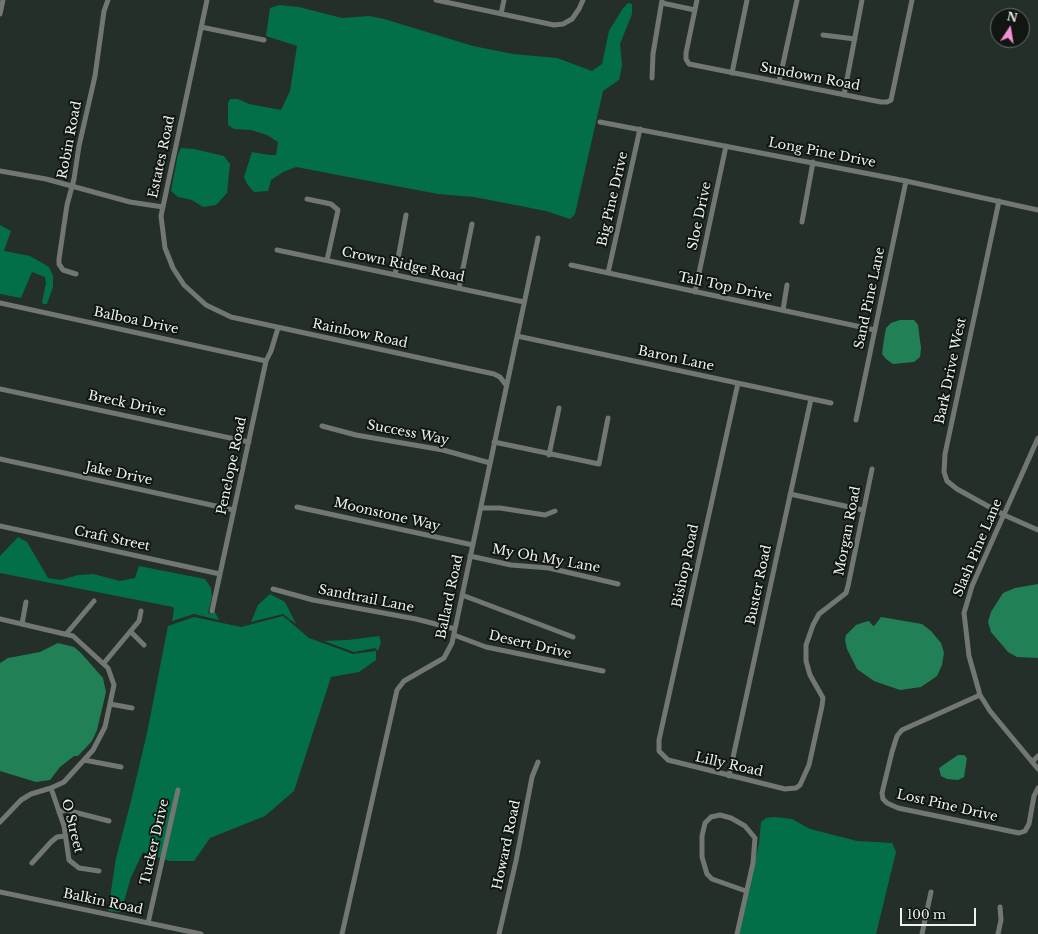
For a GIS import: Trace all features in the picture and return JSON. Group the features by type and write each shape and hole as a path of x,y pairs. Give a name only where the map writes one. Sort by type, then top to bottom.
{"street":[{"path":"0,14 3,0"},
{"name":"Robin Road","path":"76,274 63,270 59,264 59,259 66,211 95,76 104,11 108,0"},
{"name":"Estates Road","path":"206,306 184,285 169,260 162,229 163,207 207,0"},
{"path":"436,0 549,24 568,22 576,15 582,0"},
{"path":"501,14 504,0"},
{"name":"Sundown Road","path":"697,0 686,53 688,63 696,66 881,102 888,102 891,100 912,0"},
{"path":"732,73 747,0"},
{"path":"779,82 797,0"},
{"path":"844,95 862,0"},
{"path":"652,78 653,54 662,2 695,10"},
{"path":"201,27 264,40"},
{"path":"823,35 855,39"},
{"name":"Long Pine Drive","path":"600,122 813,162 1038,210"},
{"name":"Big Pine Drive","path":"608,273 640,129"},
{"name":"Sloe Drive","path":"695,292 726,146"},
{"path":"802,222 813,162"},
{"path":"0,171 72,186 130,202 163,207"},
{"name":"Sand Pine Lane","path":"856,420 906,181"},
{"path":"307,198 331,204 337,208 338,214 327,260"},
{"name":"Bark Drive West","path":"999,201 943,464 945,476 951,485 1004,515 1038,530"},
{"path":"395,274 406,215"},
{"path":"459,288 472,224"},
{"name":"Ballard Road","path":"342,934 396,690 404,681 444,658 450,650 538,238"},
{"name":"Crown Ridge Road","path":"277,250 524,302"},
{"name":"Tall Top Drive","path":"571,265 875,330"},
{"path":"783,310 787,285"},
{"name":"Balboa Drive","path":"0,303 266,361"},
{"name":"Rainbow Road","path":"206,306 231,317 494,374 500,376 506,386"},
{"name":"Penelope Road","path":"212,611 266,361 278,328"},
{"name":"Baron Lane","path":"517,336 831,403"},
{"name":"Bishop Road","path":"661,754 659,740 738,383"},
{"name":"Breck Drive","path":"0,389 249,442"},
{"name":"Buster Road","path":"730,776 811,399"},
{"path":"549,454 559,408"},
{"path":"494,442 599,464 608,418"},
{"name":"Success Way","path":"322,426 356,435 442,450 490,463"},
{"name":"Slash Pine Lane","path":"1038,438 972,586 964,613 969,656 980,695 990,711 1038,769"},
{"name":"Jake Drive","path":"0,459 234,510"},
{"name":"Morgan Road","path":"796,788 800,785 806,774 822,706 822,698 810,675 806,661 806,644 819,614 846,593 872,469"},
{"path":"790,494 863,510"},
{"name":"Moonstone Way","path":"297,507 473,545"},
{"path":"481,508 500,508 545,515 555,510"},
{"name":"Craft Street","path":"0,526 220,574"},
{"name":"My Oh My Lane","path":"470,556 511,565 549,568 618,584"},
{"name":"Sandtrail Lane","path":"274,589 313,600 416,619 455,629"},
{"path":"462,595 573,637"},
{"path":"67,633 94,601"},
{"path":"22,624 26,602"},
{"path":"104,664 139,621 141,610"},
{"path":"0,619 67,633 104,664 113,681 110,704 101,736 93,750 64,782 31,794 21,800 0,822"},
{"path":"131,632 144,645"},
{"name":"Desert Drive","path":"454,635 486,647 604,671"},
{"name":"Lost Pine Drive","path":"980,695 902,730 897,736 892,752 882,793 883,799 887,803 898,808 1019,833 1025,830 1029,824 1034,796 1038,788"},
{"path":"110,704 132,708"},
{"name":"Lilly Road","path":"661,754 672,763 785,788 796,788"},
{"path":"1032,762 1038,756"},
{"path":"84,760 120,767"},
{"name":"Howard Road","path":"499,934 516,861 532,777 538,762"},
{"name":"O Street","path":"51,788 64,826 66,853 71,864 79,868 99,871"},
{"name":"Tucker Drive","path":"148,923 178,790"},
{"path":"59,812 66,810 109,820"},
{"path":"737,934 756,848 755,838 745,826 731,818 720,815 711,816 705,823 702,836 702,857 707,874 712,879 746,891"},
{"path":"32,863 57,837 65,836"},
{"name":"Balkin Road","path":"0,892 201,934"},
{"path":"922,934 930,892"},
{"path":"998,934 1001,920 1000,907"}],"shaded area":[{"path":"628,3 632,4 632,14 620,44 622,65 619,80 603,91 575,214 570,219 546,211 474,197 438,194 296,167 283,172 271,180 268,191 254,192 247,184 244,177 252,152 276,155 278,142 267,135 251,130 234,129 228,125 228,103 230,99 238,99 249,104 281,110 290,91 297,46 266,36 270,8 279,5 299,7 342,18 369,16 384,19 473,46 513,54 557,58 592,71 602,64 609,31 623,8"},
{"path":"181,148 194,149 224,156 230,164 227,193 216,205 203,207 192,200 178,197 171,191 178,154"},
{"path":"0,225 11,231 4,251 30,256 49,267 53,276 53,287 47,304 43,304 42,302 46,283 45,277 32,272 21,298 0,294"},
{"path":"900,320 914,320 918,325 921,348 920,357 914,362 893,364 882,354 884,339 886,328 891,323"},
{"path":"18,537 27,542 48,578 61,580 78,575 93,574 120,581 135,578 139,566 205,579 211,588 212,597 208,613 213,614 214,610 219,620 194,614 172,621 174,610 173,607 0,573 0,556"},
{"path":"1038,584 1038,658 1017,657 1008,652 991,632 988,622 991,612 1003,593 1015,588"},
{"path":"270,594 285,602 296,624 283,614 251,622 258,605"},
{"path":"283,616 309,638 353,654 376,651 376,660 359,672 331,677 294,791 265,816 210,838 194,861 169,861 143,852 131,877 121,912 108,911 116,858 147,733 168,626 194,617 241,627"},
{"path":"881,617 922,624 931,631 941,643 944,653 942,665 937,676 921,687 900,690 874,681 857,669 847,649 845,640 846,635 856,625 869,621 873,626 875,625"},
{"path":"379,636 381,642 378,651 375,648 354,652 324,641 348,640"},
{"path":"58,643 74,647 81,653 103,678 106,692 97,730 92,741 78,756 74,756 60,767 50,780 36,782 0,771 0,663 8,658 40,652"},
{"path":"958,755 964,755 967,758 964,777 958,780 947,779 941,776 939,768"},
{"path":"774,817 792,819 810,829 857,841 892,843 896,852 876,934 739,934 759,843 761,822 766,818"}]}
